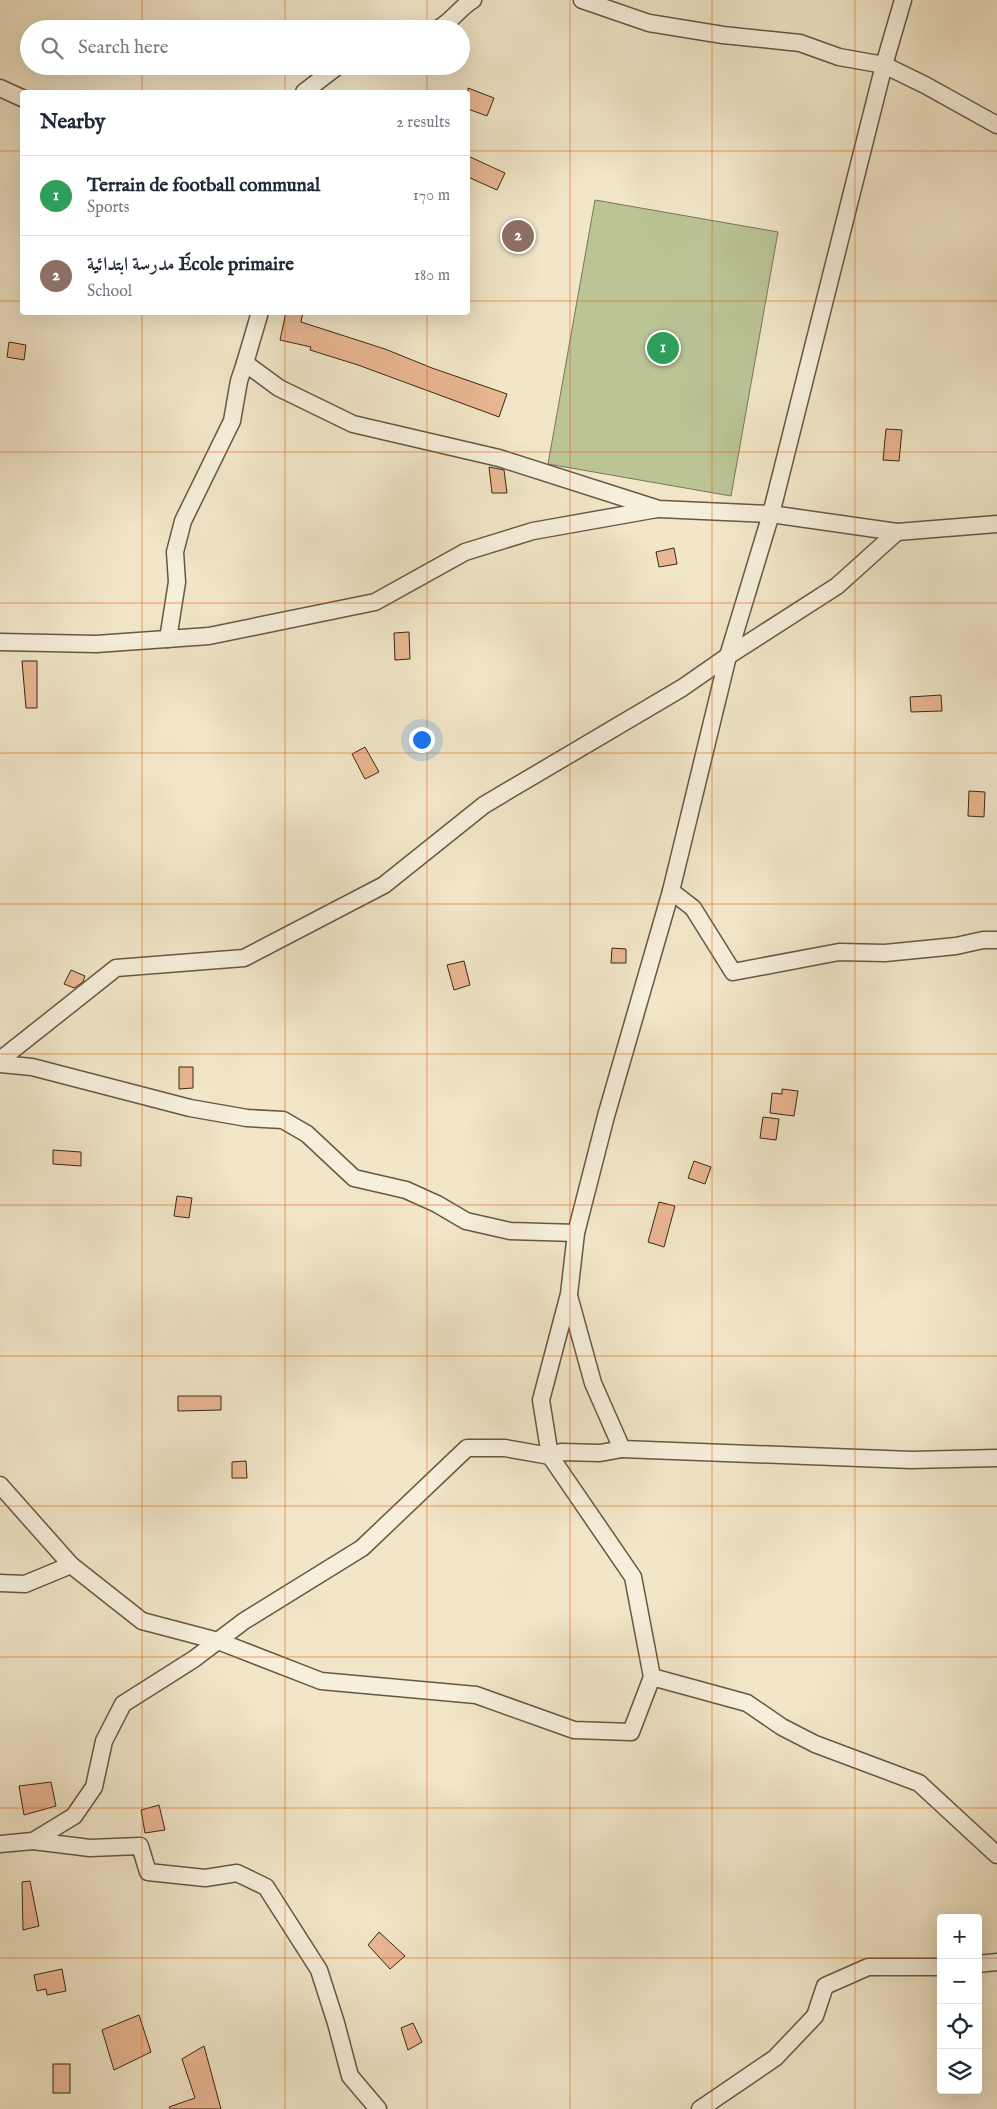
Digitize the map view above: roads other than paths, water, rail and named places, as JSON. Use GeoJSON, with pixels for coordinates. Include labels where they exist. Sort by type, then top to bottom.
{"type":"FeatureCollection","features":[{"type":"Feature","properties":{"kind":"street"},"geometry":{"type":"LineString","coordinates":[[449,20],[464,5],[474,0]]}},
{"type":"Feature","properties":{"kind":"street"},"geometry":{"type":"LineString","coordinates":[[582,0],[649,23],[724,35],[800,43],[839,57],[884,65],[925,85],[997,125]]}},
{"type":"Feature","properties":{"kind":"street"},"geometry":{"type":"LineString","coordinates":[[0,1485],[71,1565],[142,1621],[218,1641],[321,1681],[476,1694],[574,1730],[631,1732],[652,1677],[633,1577],[550,1456],[541,1400],[569,1294],[576,1233],[606,1116],[671,891],[728,656],[771,514],[898,3]]}},
{"type":"Feature","properties":{"kind":"street"},"geometry":{"type":"LineString","coordinates":[[307,90],[326,75]]}},
{"type":"Feature","properties":{"kind":"street"},"geometry":{"type":"LineString","coordinates":[[0,88],[20,97]]}},
{"type":"Feature","properties":{"kind":"street"},"geometry":{"type":"LineString","coordinates":[[168,639],[177,582],[175,552],[183,521],[232,421],[239,381],[259,315]]}},
{"type":"Feature","properties":{"kind":"street"},"geometry":{"type":"LineString","coordinates":[[245,363],[279,388],[353,424],[499,458],[659,509]]}},
{"type":"Feature","properties":{"kind":"street"},"geometry":{"type":"LineString","coordinates":[[0,642],[96,644],[209,636],[375,602],[465,552],[533,531],[659,509],[771,514],[897,532],[997,524]]}},
{"type":"Feature","properties":{"kind":"street"},"geometry":{"type":"LineString","coordinates":[[0,1060],[116,968],[244,958],[384,885],[484,805],[682,688],[837,586],[897,532]]}},
{"type":"Feature","properties":{"kind":"street"},"geometry":{"type":"LineString","coordinates":[[671,891],[693,908],[733,972],[839,952],[885,953],[956,946],[983,940],[997,940]]}},
{"type":"Feature","properties":{"kind":"street"},"geometry":{"type":"LineString","coordinates":[[0,1064],[32,1067],[190,1108],[247,1118],[283,1120],[307,1134],[354,1178],[406,1190],[437,1204],[466,1221],[510,1231],[576,1233]]}},
{"type":"Feature","properties":{"kind":"street"},"geometry":{"type":"LineString","coordinates":[[569,1294],[593,1384],[622,1449]]}},
{"type":"Feature","properties":{"kind":"street"},"geometry":{"type":"LineString","coordinates":[[33,1841],[74,1816],[94,1787],[104,1741],[122,1704],[186,1664],[244,1621],[362,1548],[467,1448],[505,1448],[550,1456],[561,1452],[600,1453],[622,1449],[911,1460],[997,1458]]}},
{"type":"Feature","properties":{"kind":"street"},"geometry":{"type":"LineString","coordinates":[[0,1583],[25,1584],[71,1565]]}},
{"type":"Feature","properties":{"kind":"street"},"geometry":{"type":"LineString","coordinates":[[652,1677],[747,1703],[782,1727],[816,1744],[919,1783],[997,1856]]}},
{"type":"Feature","properties":{"kind":"street"},"geometry":{"type":"LineString","coordinates":[[0,1844],[33,1841],[90,1848],[140,1846],[148,1872],[205,1878],[237,1873],[266,1887],[319,1970],[350,2076],[378,2109]]}},
{"type":"Feature","properties":{"kind":"street"},"geometry":{"type":"LineString","coordinates":[[982,1964],[997,1962]]}},
{"type":"Feature","properties":{"kind":"street"},"geometry":{"type":"LineString","coordinates":[[700,2109],[775,2058],[816,2016],[825,1986],[868,1967],[937,1967]]}},
{"type":"Feature","properties":{"kind":"place","name":"مدرسة ابتدائية École primaire"},"geometry":{"type":"Point","coordinates":[518,236]}},
{"type":"Feature","properties":{"kind":"place","name":"Terrain de football communal"},"geometry":{"type":"Point","coordinates":[663,348]}}]}
